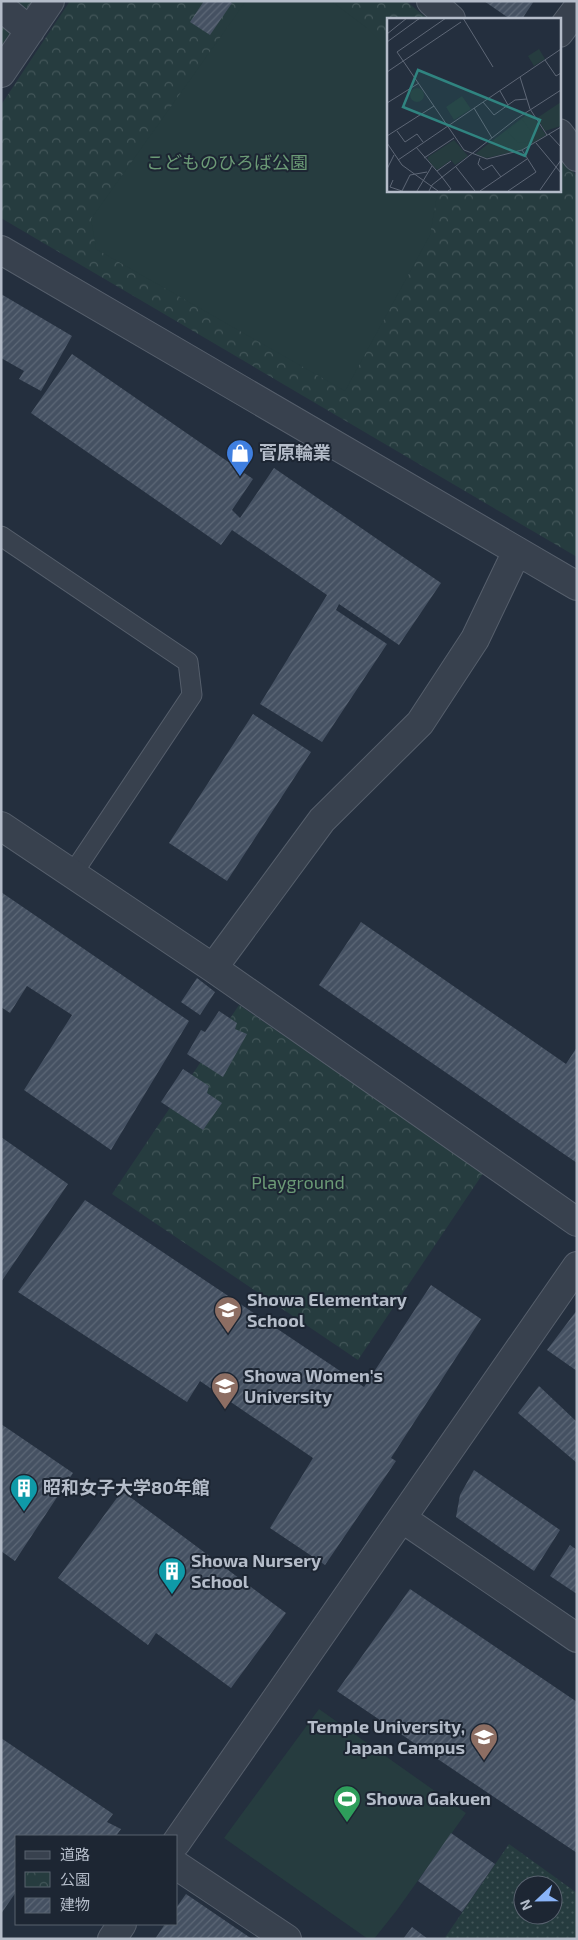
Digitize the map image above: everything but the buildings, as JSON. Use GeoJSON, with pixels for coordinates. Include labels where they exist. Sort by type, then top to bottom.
{"type":"FeatureCollection","features":[{"type":"Feature","properties":{"kind":"street"},"geometry":{"type":"LineString","coordinates":[[1,73],[50,1]]}},
{"type":"Feature","properties":{"kind":"street"},"geometry":{"type":"LineString","coordinates":[[431,1],[450,18]]}},
{"type":"Feature","properties":{"kind":"street"},"geometry":{"type":"LineString","coordinates":[[1,7],[30,31]]}},
{"type":"Feature","properties":{"kind":"street"},"geometry":{"type":"LineString","coordinates":[[560,32],[577,9]]}},
{"type":"Feature","properties":{"kind":"street"},"geometry":{"type":"LineString","coordinates":[[560,134],[577,157]]}},
{"type":"Feature","properties":{"kind":"street"},"geometry":{"type":"LineString","coordinates":[[1,250],[577,586]]}},
{"type":"Feature","properties":{"kind":"street"},"geometry":{"type":"LineString","coordinates":[[212,968],[322,820],[420,723],[476,639],[517,551]]}},
{"type":"Feature","properties":{"kind":"street"},"geometry":{"type":"LineString","coordinates":[[1,826],[74,873],[577,1222]]}},
{"type":"Feature","properties":{"kind":"street"},"geometry":{"type":"LineString","coordinates":[[178,1840],[577,1266]]}},
{"type":"Feature","properties":{"kind":"street"},"geometry":{"type":"LineString","coordinates":[[403,1519],[577,1638]]}},
{"type":"Feature","properties":{"kind":"street"},"geometry":{"type":"LineString","coordinates":[[178,1866],[287,1939]]}},
{"type":"Feature","properties":{"kind":"street"},"geometry":{"type":"LineString","coordinates":[[112,1939],[121,1925]]}},
{"type":"Feature","properties":{"kind":"lane"},"geometry":{"type":"LineString","coordinates":[[1,536],[188,662],[192,695],[74,873]]}},
{"type":"Feature","properties":{"kind":"green space"},"geometry":{"type":"Polygon","coordinates":[[[1,1],[33,1],[1,46],[1,1]]]}},
{"type":"Feature","properties":{"kind":"green space","name":"こどものひろば公園"},"geometry":{"type":"Polygon","coordinates":[[[70,1],[406,1],[427,18],[387,18],[387,191],[560,191],[560,153],[577,177],[577,557],[1,218],[1,105],[70,1]]]}},
{"type":"Feature","properties":{"kind":"green space"},"geometry":{"type":"Polygon","coordinates":[[[246,1],[331,1],[367,28],[387,48],[387,191],[438,191],[430,235],[345,391],[96,249],[91,219],[246,1]]]}},
{"type":"Feature","properties":{"kind":"green space","name":"Playground"},"geometry":{"type":"Polygon","coordinates":[[[239,1005],[484,1172],[358,1360],[112,1194],[239,1005]]]}},
{"type":"Feature","properties":{"kind":"green space","name":"Showa Gakuen"},"geometry":{"type":"Polygon","coordinates":[[[319,1709],[466,1813],[374,1939],[368,1939],[224,1838],[319,1709]]]}},
{"type":"Feature","properties":{"kind":"green space"},"geometry":{"type":"Polygon","coordinates":[[[509,1844],[552,1875],[513,1875],[513,1925],[563,1925],[563,1883],[577,1893],[577,1939],[444,1939],[509,1844]]]}},
{"type":"Feature","properties":{"kind":"place","name":"菅原輪業"},"geometry":{"type":"Point","coordinates":[240,477]}},
{"type":"Feature","properties":{"kind":"place","name":"Showa Elementary School"},"geometry":{"type":"Point","coordinates":[228,1334]}},
{"type":"Feature","properties":{"kind":"place","name":"Showa Women's University"},"geometry":{"type":"Point","coordinates":[225,1410]}},
{"type":"Feature","properties":{"kind":"place","name":"昭和女子大学80年館"},"geometry":{"type":"Point","coordinates":[24,1512]}},
{"type":"Feature","properties":{"kind":"place","name":"Showa Nursery School"},"geometry":{"type":"Point","coordinates":[172,1595]}},
{"type":"Feature","properties":{"kind":"place","name":"Temple University, Japan Campus"},"geometry":{"type":"Point","coordinates":[484,1761]}},
{"type":"Feature","properties":{"kind":"place","name":"Showa Gakuen"},"geometry":{"type":"Point","coordinates":[347,1823]}}]}
